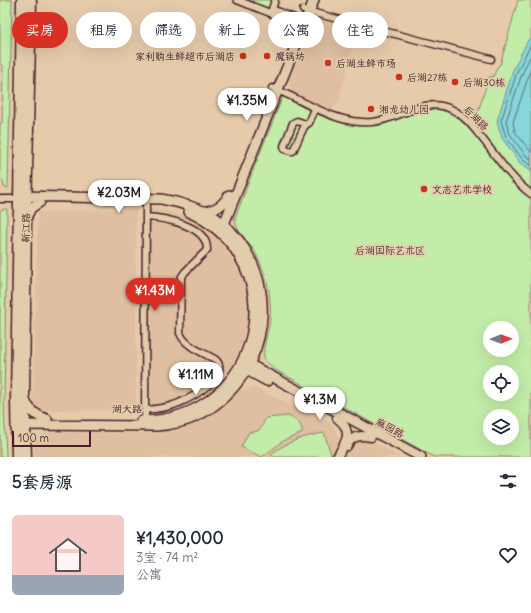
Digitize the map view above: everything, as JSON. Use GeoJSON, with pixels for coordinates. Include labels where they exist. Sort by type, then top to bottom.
{"type":"FeatureCollection","features":[{"type":"Feature","properties":{"kind":"main road"},"geometry":{"type":"LineString","coordinates":[[17,457],[20,422],[22,0]]}},
{"type":"Feature","properties":{"kind":"main road","name":"靳江路"},"geometry":{"type":"LineString","coordinates":[[26,457],[25,444],[20,422],[24,398],[26,218],[22,199],[27,178],[31,0]]}},
{"type":"Feature","properties":{"kind":"main road"},"geometry":{"type":"LineString","coordinates":[[222,227],[226,222],[228,213],[275,89],[306,11],[308,0]]}},
{"type":"Feature","properties":{"kind":"main road"},"geometry":{"type":"LineString","coordinates":[[306,11],[314,0]]}},
{"type":"Feature","properties":{"kind":"main road"},"geometry":{"type":"LineString","coordinates":[[201,211],[215,209],[223,204],[229,195],[275,89],[290,48]]}},
{"type":"Feature","properties":{"kind":"main road"},"geometry":{"type":"LineString","coordinates":[[27,178],[34,191],[44,199]]}},
{"type":"Feature","properties":{"kind":"main road"},"geometry":{"type":"LineString","coordinates":[[222,227],[229,195]]}},
{"type":"Feature","properties":{"kind":"main road"},"geometry":{"type":"LineString","coordinates":[[20,422],[156,426],[173,424],[197,416],[220,400],[233,388],[248,379],[268,379],[257,359],[262,302],[257,277],[249,256],[242,246],[222,227],[201,211],[177,202],[161,199],[22,199]]}},
{"type":"Feature","properties":{"kind":"main road"},"geometry":{"type":"LineString","coordinates":[[26,218],[31,208],[44,199],[146,203],[162,204],[186,211],[222,227]]}},
{"type":"Feature","properties":{"kind":"main road","name":"湖大路"},"geometry":{"type":"LineString","coordinates":[[47,422],[145,420],[173,417],[199,406],[222,390],[244,366],[253,330],[255,313],[253,293],[248,274],[240,257],[227,239],[222,227]]}},
{"type":"Feature","properties":{"kind":"main road"},"geometry":{"type":"LineString","coordinates":[[233,388],[259,339]]}},
{"type":"Feature","properties":{"kind":"main road","name":"麻园路"},"geometry":{"type":"LineString","coordinates":[[244,366],[409,457]]}},
{"type":"Feature","properties":{"kind":"main road","name":"麻园路"},"geometry":{"type":"LineString","coordinates":[[268,379],[421,457]]}},
{"type":"Feature","properties":{"kind":"main road"},"geometry":{"type":"LineString","coordinates":[[24,398],[27,406],[33,413],[47,422]]}},
{"type":"Feature","properties":{"kind":"main road"},"geometry":{"type":"LineString","coordinates":[[25,444],[27,436],[31,432],[47,422]]}},
{"type":"Feature","properties":{"kind":"street"},"geometry":{"type":"LineString","coordinates":[[237,0],[271,12]]}},
{"type":"Feature","properties":{"kind":"street"},"geometry":{"type":"LineString","coordinates":[[275,0],[272,9],[278,12]]}},
{"type":"Feature","properties":{"kind":"street"},"geometry":{"type":"LineString","coordinates":[[306,11],[491,59]]}},
{"type":"Feature","properties":{"kind":"street","name":"后湖路"},"geometry":{"type":"LineString","coordinates":[[275,89],[291,95],[315,109],[349,120],[372,122],[387,119],[424,105],[439,105],[448,107],[460,114],[472,126],[510,173],[524,189],[531,194]]}},
{"type":"Feature","properties":{"kind":"street"},"geometry":{"type":"LineString","coordinates":[[307,124],[297,121],[294,122],[284,146],[285,149],[293,151],[304,127],[310,122],[315,109]]}},
{"type":"Feature","properties":{"kind":"street"},"geometry":{"type":"LineString","coordinates":[[0,199],[22,199]]}},
{"type":"Feature","properties":{"kind":"street"},"geometry":{"type":"LineString","coordinates":[[145,420],[146,203]]}},
{"type":"Feature","properties":{"kind":"street"},"geometry":{"type":"LineString","coordinates":[[145,410],[166,408],[194,396],[206,388],[218,375],[220,369],[219,362],[188,344],[180,333],[181,278],[207,250],[208,244],[205,238],[195,230],[179,222],[166,218],[146,216]]}},
{"type":"Feature","properties":{"kind":"street"},"geometry":{"type":"LineString","coordinates":[[337,418],[343,424],[347,434],[347,440],[338,457]]}},
{"type":"Feature","properties":{"kind":"street"},"geometry":{"type":"LineString","coordinates":[[341,457],[348,442],[353,438],[362,436],[371,437]]}},
{"type":"Feature","properties":{"kind":"shaded area","name":"后湖生鲜市场"},"geometry":{"type":"Polygon","coordinates":[[[324,20],[332,22],[332,48],[353,48],[339,100],[336,105],[332,109],[326,109],[304,99],[291,90],[290,80],[303,48],[324,48],[324,20]]]}},
{"type":"Feature","properties":{"kind":"shaded area"},"geometry":{"type":"Polygon","coordinates":[[[143,208],[171,212],[189,218],[201,225],[218,239],[239,267],[245,283],[248,298],[248,313],[246,330],[240,349],[232,366],[210,391],[183,407],[169,412],[142,416],[143,208]]]}},
{"type":"Feature","properties":{"kind":"shaded area"},"geometry":{"type":"Polygon","coordinates":[[[136,209],[136,411],[43,410],[33,403],[38,212],[136,209]]]}},
{"type":"Feature","properties":{"kind":"shaded area"},"geometry":{"type":"Polygon","coordinates":[[[253,388],[328,422],[334,427],[339,443],[331,457],[34,457],[34,443],[38,437],[44,433],[155,433],[179,430],[207,418],[241,390],[253,388]]]}},
{"type":"Feature","properties":{"kind":"shaded area"},"geometry":{"type":"Polygon","coordinates":[[[365,440],[374,443],[400,457],[342,457],[347,448],[355,441],[365,440]]]}},
{"type":"Feature","properties":{"kind":"green space"},"geometry":{"type":"Polygon","coordinates":[[[0,0],[12,0],[8,188],[4,187],[3,181],[0,179],[0,124],[2,123],[3,65],[0,64],[0,0]]]}},
{"type":"Feature","properties":{"kind":"green space"},"geometry":{"type":"Polygon","coordinates":[[[247,0],[272,0],[269,8],[247,0]]]}},
{"type":"Feature","properties":{"kind":"green space","name":"后湖国际艺术区"},"geometry":{"type":"Polygon","coordinates":[[[518,0],[531,0],[531,457],[434,457],[276,370],[266,361],[264,353],[270,320],[269,290],[257,256],[239,231],[235,218],[283,96],[305,109],[343,123],[369,126],[382,124],[414,112],[428,108],[435,108],[455,115],[469,127],[472,127],[489,77],[493,77],[498,66],[500,65],[518,0]]]}},
{"type":"Feature","properties":{"kind":"green space"},"geometry":{"type":"Polygon","coordinates":[[[7,209],[4,404],[6,457],[0,457],[0,211],[7,209]]]}},
{"type":"Feature","properties":{"kind":"green space"},"geometry":{"type":"Polygon","coordinates":[[[288,416],[300,424],[302,433],[283,441],[262,457],[241,447],[249,432],[259,430],[266,418],[288,416]]]}},
{"type":"Feature","properties":{"kind":"green space"},"geometry":{"type":"Polygon","coordinates":[[[324,433],[332,457],[274,457],[271,454],[296,440],[324,433]]]}},
{"type":"Feature","properties":{"kind":"water"},"geometry":{"type":"Polygon","coordinates":[[[531,38],[531,170],[520,163],[502,138],[497,121],[513,70],[528,40],[531,38]]]}},
{"type":"Feature","properties":{"kind":"place","name":"家利购生鲜超市后湖店"},"geometry":{"type":"Point","coordinates":[243,56]}},
{"type":"Feature","properties":{"kind":"place","name":"魔锅坊"},"geometry":{"type":"Point","coordinates":[267,56]}},
{"type":"Feature","properties":{"kind":"place","name":"后湖生鲜市场"},"geometry":{"type":"Point","coordinates":[328,63]}},
{"type":"Feature","properties":{"kind":"place","name":"后湖27栋"},"geometry":{"type":"Point","coordinates":[399,77]}},
{"type":"Feature","properties":{"kind":"place","name":"后湖30栋"},"geometry":{"type":"Point","coordinates":[455,82]}},
{"type":"Feature","properties":{"kind":"place","name":"湘龙幼儿园"},"geometry":{"type":"Point","coordinates":[371,109]}},
{"type":"Feature","properties":{"kind":"place","name":"文志艺术学校"},"geometry":{"type":"Point","coordinates":[424,189]}}]}
